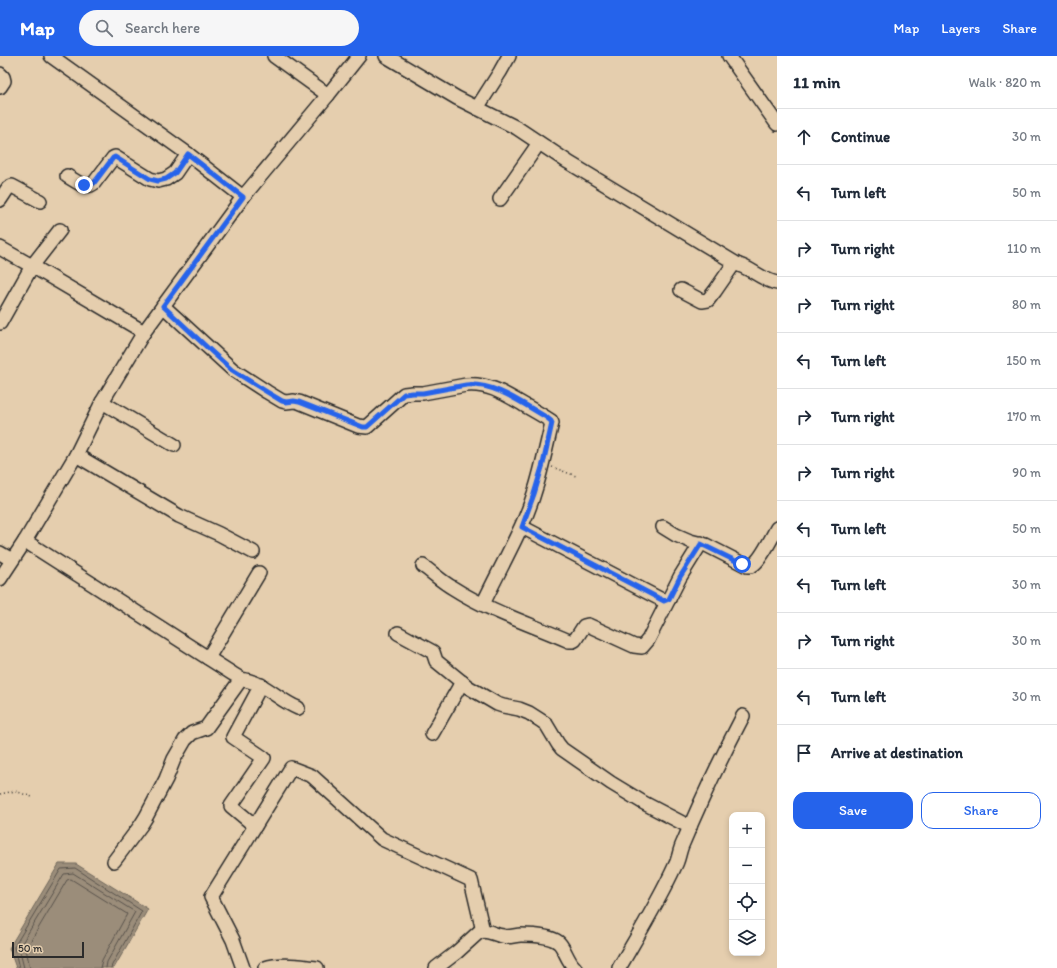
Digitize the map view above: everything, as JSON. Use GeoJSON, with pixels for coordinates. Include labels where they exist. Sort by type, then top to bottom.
{"type":"FeatureCollection","features":[{"type":"Feature","properties":{"kind":"street"},"geometry":{"type":"LineString","coordinates":[[51,56],[188,154],[243,197]]}},
{"type":"Feature","properties":{"kind":"street"},"geometry":{"type":"LineString","coordinates":[[274,56],[328,95]]}},
{"type":"Feature","properties":{"kind":"street"},"geometry":{"type":"LineString","coordinates":[[0,579],[25,541],[76,454],[102,402],[144,332],[243,197],[359,56]]}},
{"type":"Feature","properties":{"kind":"street"},"geometry":{"type":"LineString","coordinates":[[386,56],[458,98],[517,128],[574,166],[737,264],[765,279],[777,283]]}},
{"type":"Feature","properties":{"kind":"street"},"geometry":{"type":"LineString","coordinates":[[477,108],[509,56]]}},
{"type":"Feature","properties":{"kind":"street"},"geometry":{"type":"LineString","coordinates":[[731,57],[777,124]]}},
{"type":"Feature","properties":{"kind":"street"},"geometry":{"type":"LineString","coordinates":[[0,74],[4,81],[0,87]]}},
{"type":"Feature","properties":{"kind":"street"},"geometry":{"type":"LineString","coordinates":[[500,200],[539,143]]}},
{"type":"Feature","properties":{"kind":"street"},"geometry":{"type":"LineString","coordinates":[[67,176],[84,185],[90,186],[115,157],[150,179],[158,181],[166,179],[175,173],[188,154]]}},
{"type":"Feature","properties":{"kind":"street"},"geometry":{"type":"LineString","coordinates":[[0,200],[8,188],[12,186],[40,201]]}},
{"type":"Feature","properties":{"kind":"street"},"geometry":{"type":"LineString","coordinates":[[0,323],[32,266],[60,230]]}},
{"type":"Feature","properties":{"kind":"street"},"geometry":{"type":"LineString","coordinates":[[0,248],[144,332]]}},
{"type":"Feature","properties":{"kind":"street"},"geometry":{"type":"LineString","coordinates":[[681,290],[702,301],[708,300],[733,265],[737,264]]}},
{"type":"Feature","properties":{"kind":"street"},"geometry":{"type":"LineString","coordinates":[[163,306],[232,370],[267,392],[282,401],[299,402],[363,427],[367,427],[404,394],[423,393],[474,384],[497,389],[551,421],[552,423],[543,464],[522,527],[483,604]]}},
{"type":"Feature","properties":{"kind":"street"},"geometry":{"type":"LineString","coordinates":[[102,402],[174,445]]}},
{"type":"Feature","properties":{"kind":"street"},"geometry":{"type":"LineString","coordinates":[[76,454],[179,516],[219,534],[253,552]]}},
{"type":"Feature","properties":{"kind":"street"},"geometry":{"type":"LineString","coordinates":[[522,527],[667,601]]}},
{"type":"Feature","properties":{"kind":"street"},"geometry":{"type":"LineString","coordinates":[[664,528],[676,535],[701,544],[742,564],[750,566],[755,564],[777,528]]}},
{"type":"Feature","properties":{"kind":"street"},"geometry":{"type":"LineString","coordinates":[[25,541],[239,679],[248,680],[261,685],[292,706],[298,708]]}},
{"type":"Feature","properties":{"kind":"street"},"geometry":{"type":"LineString","coordinates":[[423,566],[452,588],[504,615],[569,641],[574,640],[584,626],[588,625],[640,648],[648,640],[680,577],[701,544]]}},
{"type":"Feature","properties":{"kind":"street"},"geometry":{"type":"LineString","coordinates":[[0,553],[12,560]]}},
{"type":"Feature","properties":{"kind":"street"},"geometry":{"type":"LineString","coordinates":[[208,658],[259,573]]}},
{"type":"Feature","properties":{"kind":"street"},"geometry":{"type":"LineString","coordinates":[[398,633],[433,652],[436,661],[468,687],[497,704],[529,713],[546,724],[562,749],[611,783],[644,803],[690,827]]}},
{"type":"Feature","properties":{"kind":"street"},"geometry":{"type":"LineString","coordinates":[[114,861],[146,817],[182,745],[192,733],[206,728],[239,682],[239,679]]}},
{"type":"Feature","properties":{"kind":"street"},"geometry":{"type":"LineString","coordinates":[[432,734],[462,682]]}},
{"type":"Feature","properties":{"kind":"street"},"geometry":{"type":"LineString","coordinates":[[255,826],[231,806],[264,758],[233,737],[261,685]]}},
{"type":"Feature","properties":{"kind":"street"},"geometry":{"type":"LineString","coordinates":[[619,968],[651,914],[675,867],[680,850],[690,827],[721,759],[743,716]]}},
{"type":"Feature","properties":{"kind":"street"},"geometry":{"type":"LineString","coordinates":[[244,968],[233,940],[211,897],[292,768],[312,776],[382,839],[471,880],[483,930]]}},
{"type":"Feature","properties":{"kind":"street"},"geometry":{"type":"LineString","coordinates":[[436,968],[483,930],[502,936],[510,937],[527,935],[553,939],[560,944],[575,968]]}},
{"type":"Feature","properties":{"kind":"street"},"geometry":{"type":"LineString","coordinates":[[265,968],[280,965],[317,968]]}},
{"type":"Feature","properties":{"kind":"path"},"geometry":{"type":"LineString","coordinates":[[543,464],[576,476]]}},
{"type":"Feature","properties":{"kind":"path"},"geometry":{"type":"LineString","coordinates":[[0,794],[15,791],[32,797]]}},
{"type":"Feature","properties":{"kind":"water"},"geometry":{"type":"Polygon","coordinates":[[[59,864],[76,864],[148,909],[114,968],[16,968],[9,948],[59,864]]]}},
{"type":"Feature","properties":{"kind":"route"},"geometry":{"type":"LineString","coordinates":[[84,185],[90,186],[94,183],[115,157],[150,179],[158,181],[172,176],[188,154],[243,197],[163,306],[232,370],[282,401],[299,402],[358,426],[367,427],[404,394],[423,393],[474,384],[497,389],[546,417],[552,423],[543,464],[522,527],[664,601],[669,599],[680,577],[701,544],[742,564]]}}]}
